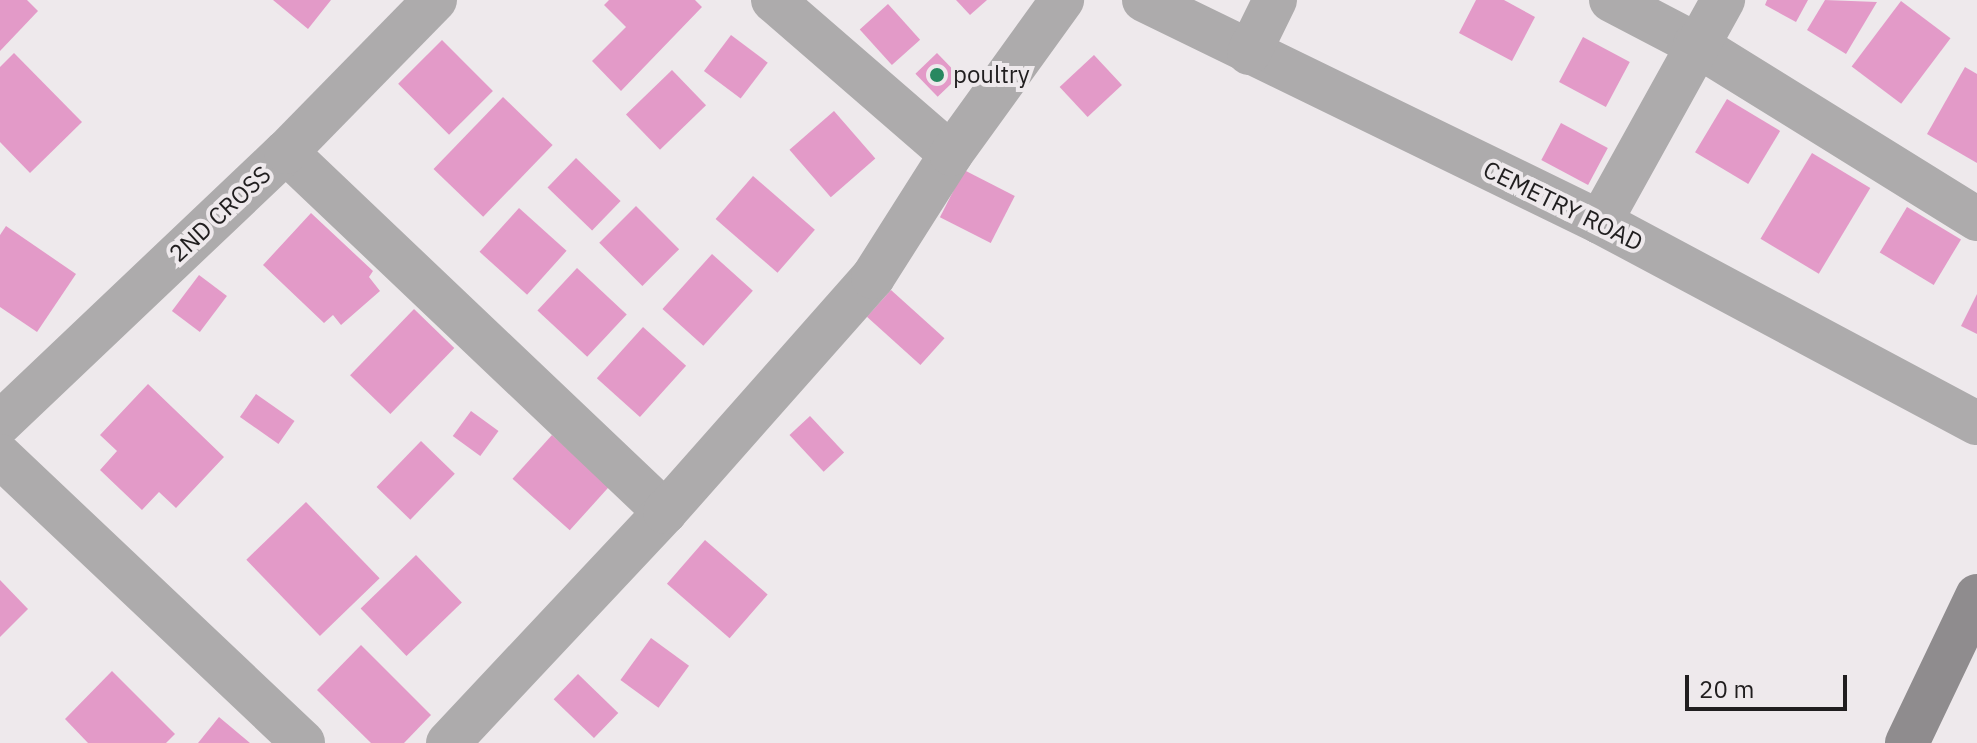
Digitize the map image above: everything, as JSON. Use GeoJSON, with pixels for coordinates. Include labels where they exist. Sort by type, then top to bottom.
{"type":"FeatureCollection","features":[{"type":"Feature","properties":{"kind":"main road"},"geometry":{"type":"LineString","coordinates":[[1907,743],[1977,596]]}},
{"type":"Feature","properties":{"kind":"street","name":"2ND CROSS"},"geometry":{"type":"LineString","coordinates":[[0,423],[286,152],[435,0]]}},
{"type":"Feature","properties":{"kind":"street"},"geometry":{"type":"LineString","coordinates":[[773,0],[951,154]]}},
{"type":"Feature","properties":{"kind":"street"},"geometry":{"type":"LineString","coordinates":[[448,743],[665,512],[873,277],[951,154],[1062,0]]}},
{"type":"Feature","properties":{"kind":"street","name":"CEMETRY ROAD"},"geometry":{"type":"LineString","coordinates":[[1144,0],[1600,222],[1977,423]]}},
{"type":"Feature","properties":{"kind":"street"},"geometry":{"type":"LineString","coordinates":[[1249,53],[1275,0]]}},
{"type":"Feature","properties":{"kind":"street"},"geometry":{"type":"LineString","coordinates":[[1611,0],[1695,44],[1977,219]]}},
{"type":"Feature","properties":{"kind":"street"},"geometry":{"type":"LineString","coordinates":[[1600,222],[1695,44],[1723,0]]}},
{"type":"Feature","properties":{"kind":"street"},"geometry":{"type":"LineString","coordinates":[[286,152],[665,512]]}},
{"type":"Feature","properties":{"kind":"street"},"geometry":{"type":"LineString","coordinates":[[0,456],[303,743]]}},
{"type":"Feature","properties":{"kind":"building"},"geometry":{"type":"Polygon","coordinates":[[[0,0],[27,0],[38,11],[0,51],[0,0]]]}},
{"type":"Feature","properties":{"kind":"building"},"geometry":{"type":"Polygon","coordinates":[[[273,0],[331,0],[308,29],[273,0]]]}},
{"type":"Feature","properties":{"kind":"building"},"geometry":{"type":"Polygon","coordinates":[[[609,0],[695,0],[702,7],[621,91],[592,61],[626,27],[604,5],[609,0]]]}},
{"type":"Feature","properties":{"kind":"building"},"geometry":{"type":"Polygon","coordinates":[[[956,0],[987,0],[970,15],[956,0]]]}},
{"type":"Feature","properties":{"kind":"building"},"geometry":{"type":"Polygon","coordinates":[[[1476,0],[1504,0],[1535,17],[1512,61],[1459,33],[1476,0]]]}},
{"type":"Feature","properties":{"kind":"building"},"geometry":{"type":"Polygon","coordinates":[[[1767,0],[1808,0],[1796,22],[1765,5],[1767,0]]]}},
{"type":"Feature","properties":{"kind":"building"},"geometry":{"type":"Polygon","coordinates":[[[1825,0],[1877,2],[1846,54],[1807,30],[1825,0]]]}},
{"type":"Feature","properties":{"kind":"building"},"geometry":{"type":"Polygon","coordinates":[[[1901,1],[1951,38],[1901,104],[1852,66],[1901,1]]]}},
{"type":"Feature","properties":{"kind":"building"},"geometry":{"type":"Polygon","coordinates":[[[888,4],[920,40],[892,65],[860,29],[888,4]]]}},
{"type":"Feature","properties":{"kind":"building"},"geometry":{"type":"Polygon","coordinates":[[[731,35],[768,63],[741,99],[704,71],[731,35]]]}},
{"type":"Feature","properties":{"kind":"building"},"geometry":{"type":"Polygon","coordinates":[[[1583,37],[1630,62],[1606,107],[1559,82],[1583,37]]]}},
{"type":"Feature","properties":{"kind":"building"},"geometry":{"type":"Polygon","coordinates":[[[442,40],[493,91],[449,135],[398,84],[442,40]]]}},
{"type":"Feature","properties":{"kind":"building"},"geometry":{"type":"Polygon","coordinates":[[[14,53],[82,122],[30,173],[0,142],[0,67],[14,53]]]}},
{"type":"Feature","properties":{"kind":"building","name":"poultry"},"geometry":{"type":"Polygon","coordinates":[[[937,53],[959,76],[938,97],[915,74],[937,53]]]}},
{"type":"Feature","properties":{"kind":"building"},"geometry":{"type":"Polygon","coordinates":[[[1094,55],[1122,85],[1088,117],[1060,87],[1094,55]]]}},
{"type":"Feature","properties":{"kind":"building"},"geometry":{"type":"Polygon","coordinates":[[[1965,67],[1977,74],[1977,163],[1927,134],[1965,67]]]}},
{"type":"Feature","properties":{"kind":"building"},"geometry":{"type":"Polygon","coordinates":[[[672,70],[706,105],[660,150],[626,114],[672,70]]]}},
{"type":"Feature","properties":{"kind":"building"},"geometry":{"type":"Polygon","coordinates":[[[503,97],[553,145],[483,217],[434,169],[503,97]]]}},
{"type":"Feature","properties":{"kind":"building"},"geometry":{"type":"Polygon","coordinates":[[[1727,99],[1780,131],[1748,184],[1695,152],[1727,99]]]}},
{"type":"Feature","properties":{"kind":"building"},"geometry":{"type":"Polygon","coordinates":[[[834,111],[875,159],[831,197],[789,150],[834,111]]]}},
{"type":"Feature","properties":{"kind":"building"},"geometry":{"type":"Polygon","coordinates":[[[1561,123],[1608,148],[1588,185],[1541,160],[1561,123]]]}},
{"type":"Feature","properties":{"kind":"building"},"geometry":{"type":"Polygon","coordinates":[[[1812,153],[1870,188],[1819,274],[1760,239],[1812,153]]]}},
{"type":"Feature","properties":{"kind":"building"},"geometry":{"type":"Polygon","coordinates":[[[576,158],[621,201],[592,231],[548,187],[576,158]]]}},
{"type":"Feature","properties":{"kind":"building"},"geometry":{"type":"Polygon","coordinates":[[[964,170],[1015,196],[991,243],[940,217],[964,170]]]}},
{"type":"Feature","properties":{"kind":"building"},"geometry":{"type":"Polygon","coordinates":[[[753,176],[815,230],[777,273],[716,219],[753,176]]]}},
{"type":"Feature","properties":{"kind":"building"},"geometry":{"type":"Polygon","coordinates":[[[636,206],[679,249],[642,286],[599,243],[636,206]]]}},
{"type":"Feature","properties":{"kind":"building"},"geometry":{"type":"Polygon","coordinates":[[[1907,207],[1961,239],[1934,285],[1880,252],[1907,207]]]}},
{"type":"Feature","properties":{"kind":"building"},"geometry":{"type":"Polygon","coordinates":[[[519,208],[567,251],[527,295],[480,252],[519,208]]]}},
{"type":"Feature","properties":{"kind":"building"},"geometry":{"type":"Polygon","coordinates":[[[311,213],[373,271],[369,277],[380,291],[341,325],[333,315],[324,323],[263,265],[311,213]]]}},
{"type":"Feature","properties":{"kind":"building"},"geometry":{"type":"Polygon","coordinates":[[[6,226],[76,274],[37,332],[0,307],[0,235],[6,226]]]}},
{"type":"Feature","properties":{"kind":"building"},"geometry":{"type":"Polygon","coordinates":[[[712,254],[753,291],[703,346],[662,309],[712,254]]]}},
{"type":"Feature","properties":{"kind":"building"},"geometry":{"type":"Polygon","coordinates":[[[577,268],[627,314],[587,357],[537,310],[577,268]]]}},
{"type":"Feature","properties":{"kind":"building"},"geometry":{"type":"Polygon","coordinates":[[[199,275],[227,296],[200,332],[172,311],[199,275]]]}},
{"type":"Feature","properties":{"kind":"building"},"geometry":{"type":"Polygon","coordinates":[[[891,290],[945,338],[920,365],[867,317],[891,290]]]}},
{"type":"Feature","properties":{"kind":"building"},"geometry":{"type":"Polygon","coordinates":[[[1977,294],[1977,334],[1961,326],[1977,294]]]}},
{"type":"Feature","properties":{"kind":"building"},"geometry":{"type":"Polygon","coordinates":[[[414,309],[454,348],[390,414],[350,375],[414,309]]]}},
{"type":"Feature","properties":{"kind":"building"},"geometry":{"type":"Polygon","coordinates":[[[643,327],[686,366],[640,417],[597,378],[643,327]]]}},
{"type":"Feature","properties":{"kind":"building"},"geometry":{"type":"Polygon","coordinates":[[[148,384],[224,457],[176,508],[159,492],[142,510],[100,470],[117,451],[100,435],[148,384]]]}},
{"type":"Feature","properties":{"kind":"building"},"geometry":{"type":"Polygon","coordinates":[[[256,394],[295,421],[278,444],[240,417],[256,394]]]}},
{"type":"Feature","properties":{"kind":"building"},"geometry":{"type":"Polygon","coordinates":[[[471,411],[499,431],[480,456],[453,436],[471,411]]]}},
{"type":"Feature","properties":{"kind":"building"},"geometry":{"type":"Polygon","coordinates":[[[810,416],[844,453],[824,472],[790,435],[810,416]]]}},
{"type":"Feature","properties":{"kind":"building"},"geometry":{"type":"Polygon","coordinates":[[[552,435],[609,487],[570,530],[513,479],[552,435]]]}},
{"type":"Feature","properties":{"kind":"building"},"geometry":{"type":"Polygon","coordinates":[[[421,441],[455,474],[410,520],[377,487],[421,441]]]}},
{"type":"Feature","properties":{"kind":"building"},"geometry":{"type":"Polygon","coordinates":[[[306,502],[380,578],[320,636],[246,560],[306,502]]]}},
{"type":"Feature","properties":{"kind":"building"},"geometry":{"type":"Polygon","coordinates":[[[705,540],[768,594],[730,638],[667,584],[705,540]]]}},
{"type":"Feature","properties":{"kind":"building"},"geometry":{"type":"Polygon","coordinates":[[[416,555],[462,602],[406,656],[361,608],[416,555]]]}},
{"type":"Feature","properties":{"kind":"building"},"geometry":{"type":"Polygon","coordinates":[[[0,580],[28,609],[0,637],[0,580]]]}},
{"type":"Feature","properties":{"kind":"building"},"geometry":{"type":"Polygon","coordinates":[[[651,638],[689,666],[658,708],[620,680],[651,638]]]}},
{"type":"Feature","properties":{"kind":"building"},"geometry":{"type":"Polygon","coordinates":[[[361,645],[431,715],[404,743],[371,743],[317,690],[361,645]]]}},
{"type":"Feature","properties":{"kind":"building"},"geometry":{"type":"Polygon","coordinates":[[[112,671],[175,734],[166,743],[88,743],[65,719],[112,671]]]}},
{"type":"Feature","properties":{"kind":"building"},"geometry":{"type":"Polygon","coordinates":[[[578,674],[618,713],[594,738],[554,699],[578,674]]]}},
{"type":"Feature","properties":{"kind":"building"},"geometry":{"type":"Polygon","coordinates":[[[219,717],[250,743],[198,743],[219,717]]]}},
{"type":"Feature","properties":{"kind":"place","name":"poultry"},"geometry":{"type":"Point","coordinates":[937,75]}}]}
